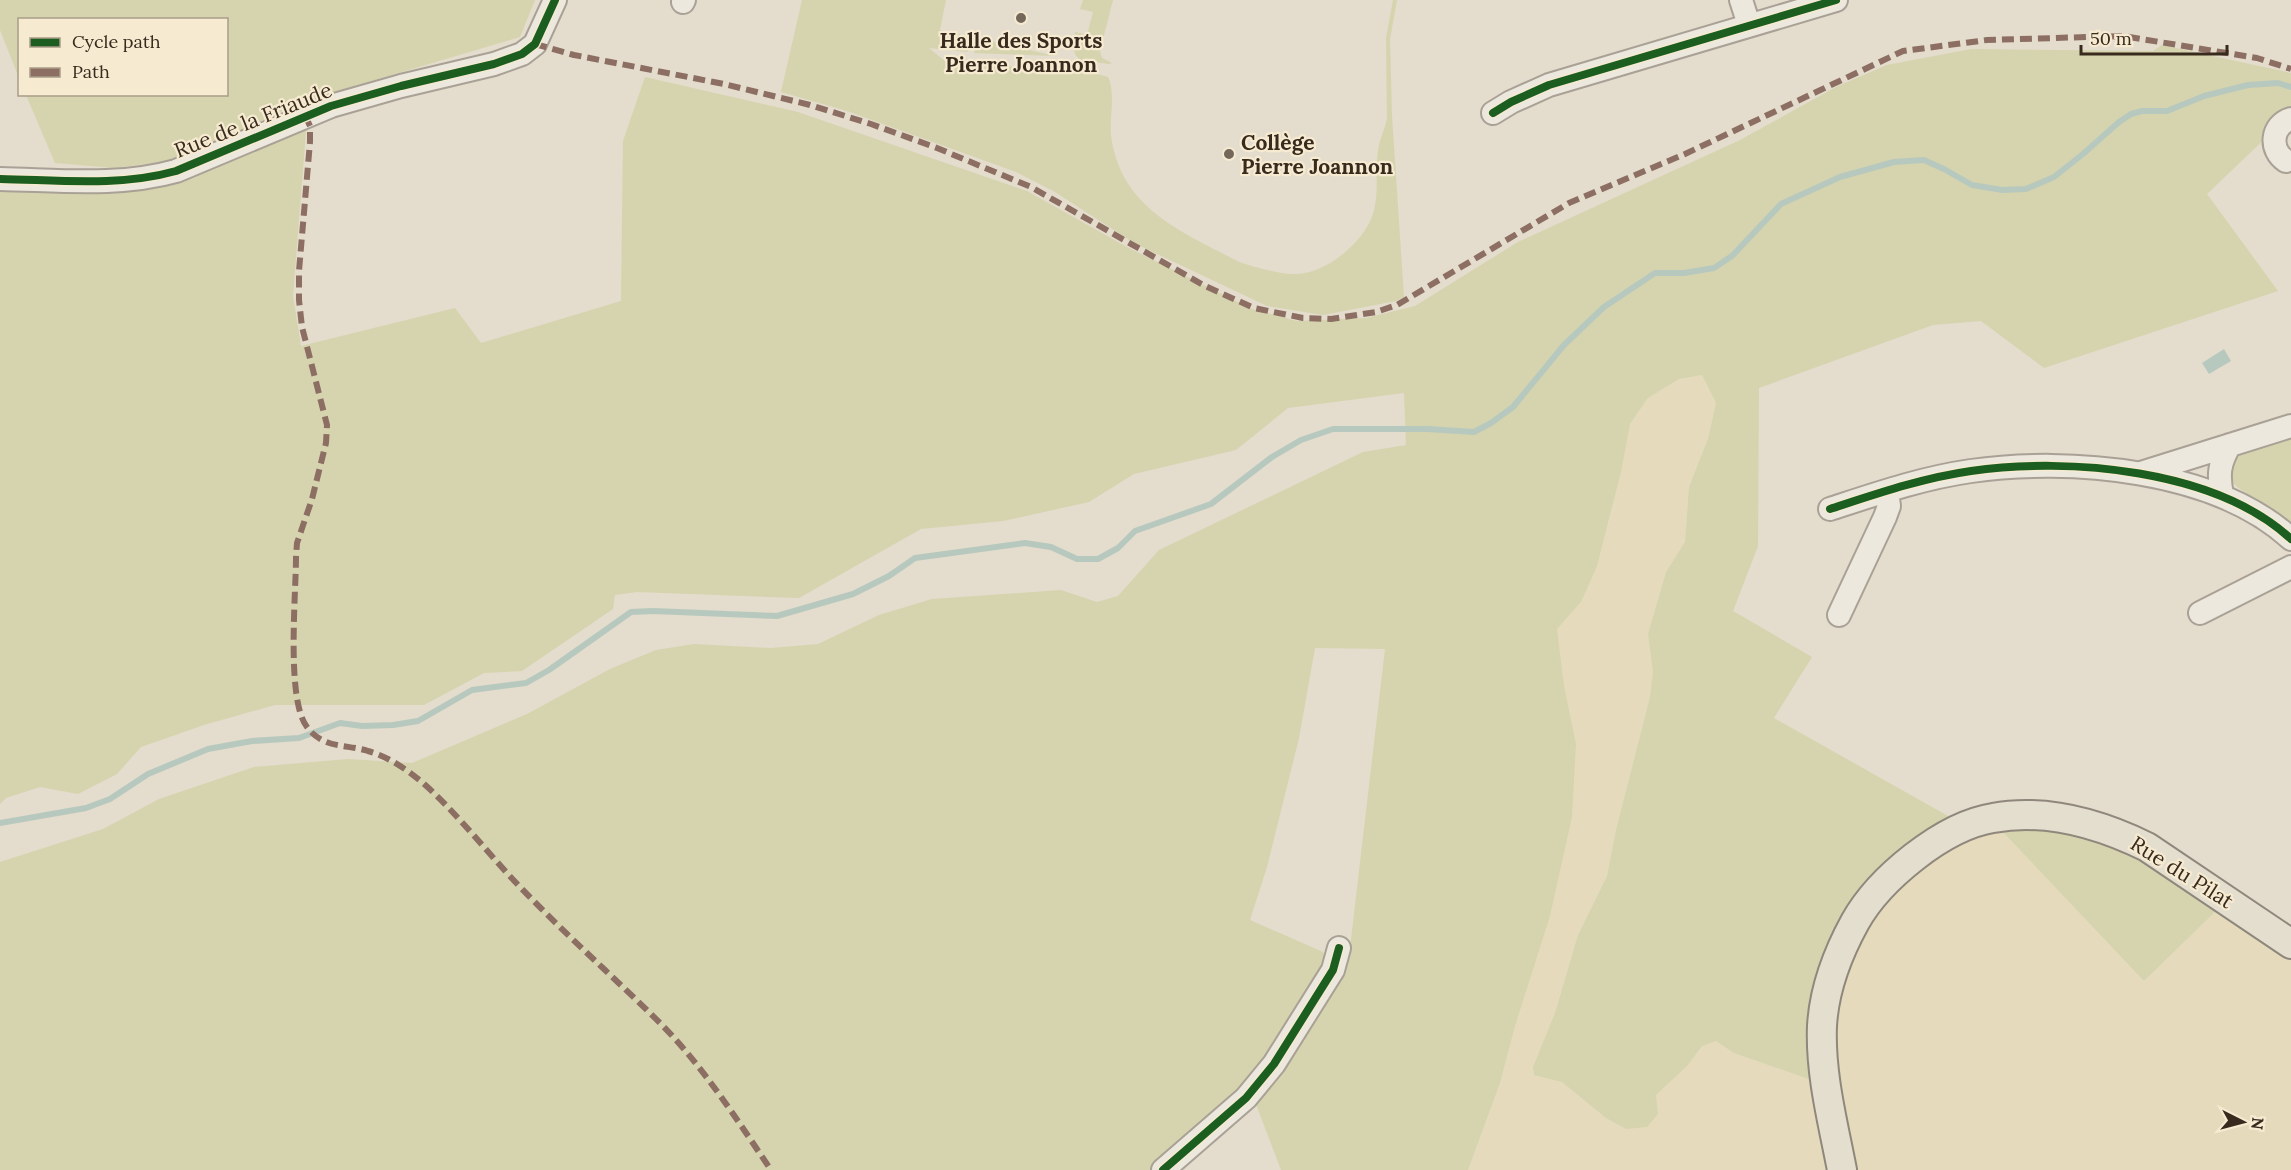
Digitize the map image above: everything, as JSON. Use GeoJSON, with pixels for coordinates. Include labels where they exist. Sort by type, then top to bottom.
{"type":"FeatureCollection","features":[{"type":"Feature","properties":{"kind":"main road","name":"Rue du Pilat"},"geometry":{"type":"LineString","coordinates":[[1842,1170],[1824,1068],[1822,1026],[1828,991],[1840,953],[1856,920],[1875,896],[1902,868],[1950,832],[1992,818],[2010,816],[2054,817],[2089,823],[2123,835],[2147,847],[2291,944]]}},
{"type":"Feature","properties":{"kind":"street","name":"Rue de la Friaude"},"geometry":{"type":"LineString","coordinates":[[0,179],[128,181],[176,171],[331,106],[401,86],[494,64],[522,54],[535,44],[549,18],[555,0]]}},
{"type":"Feature","properties":{"kind":"street"},"geometry":{"type":"LineString","coordinates":[[1741,0],[1749,25]]}},
{"type":"Feature","properties":{"kind":"street"},"geometry":{"type":"LineString","coordinates":[[1493,113],[1549,85],[1836,0]]}},
{"type":"Feature","properties":{"kind":"street"},"geometry":{"type":"LineString","coordinates":[[2282,164],[2274,141],[2276,131],[2281,123],[2291,119]]}},
{"type":"Feature","properties":{"kind":"street"},"geometry":{"type":"LineString","coordinates":[[2141,474],[2291,426]]}},
{"type":"Feature","properties":{"kind":"street"},"geometry":{"type":"LineString","coordinates":[[2222,495],[2218,470],[2230,446]]}},
{"type":"Feature","properties":{"kind":"street"},"geometry":{"type":"LineString","coordinates":[[1830,509],[1922,480],[1971,471],[2019,467],[2061,467],[2141,474],[2183,483],[2222,495],[2266,518],[2291,538]]}},
{"type":"Feature","properties":{"kind":"street"},"geometry":{"type":"LineString","coordinates":[[1839,615],[1886,517],[1889,506],[1887,491]]}},
{"type":"Feature","properties":{"kind":"street"},"geometry":{"type":"LineString","coordinates":[[2200,613],[2291,567]]}},
{"type":"Feature","properties":{"kind":"street"},"geometry":{"type":"LineString","coordinates":[[1163,1170],[1246,1098],[1275,1064],[1333,970],[1339,948]]}},
{"type":"Feature","properties":{"kind":"shaded area"},"geometry":{"type":"Polygon","coordinates":[[[2224,349],[2231,361],[2209,374],[2202,363],[2224,349]]]}},
{"type":"Feature","properties":{"kind":"shaded area"},"geometry":{"type":"Polygon","coordinates":[[[1702,375],[1716,403],[1708,439],[1689,487],[1685,542],[1666,572],[1648,634],[1653,672],[1650,697],[1616,830],[1607,876],[1578,935],[1555,1013],[1533,1067],[1534,1074],[1562,1082],[1606,1118],[1626,1129],[1657,1114],[1656,1095],[1688,1065],[1702,1046],[1716,1041],[1734,1053],[1817,1082],[1833,1170],[1468,1170],[1500,1083],[1515,1026],[1564,686],[1557,629],[1581,602],[1609,522],[1630,424],[1648,398],[1679,379],[1702,375]]]}},
{"type":"Feature","properties":{"kind":"shaded area"},"geometry":{"type":"Polygon","coordinates":[[[2001,830],[2144,981],[2220,907],[2291,956],[2291,1170],[1856,1170],[1836,1059],[1833,1019],[1850,957],[1879,907],[1917,869],[1962,840],[2001,830]]]}},
{"type":"Feature","properties":{"kind":"green space"},"geometry":{"type":"Polygon","coordinates":[[[0,0],[535,0],[520,37],[304,101],[177,160],[115,168],[55,163],[26,96],[228,96],[228,18],[18,18],[18,75],[0,30],[0,0]]]}},
{"type":"Feature","properties":{"kind":"green space"},"geometry":{"type":"Polygon","coordinates":[[[802,0],[946,0],[940,30],[971,37],[968,52],[929,48],[951,66],[952,63],[1083,70],[1108,77],[1112,91],[1111,136],[1117,161],[1127,182],[1141,200],[1176,228],[1239,262],[1276,272],[1297,274],[1320,268],[1343,254],[1362,235],[1373,214],[1378,153],[1387,119],[1386,38],[1393,0],[1397,0],[1390,39],[1392,116],[1404,297],[1396,301],[1323,315],[1267,306],[1134,243],[1055,192],[1016,172],[847,111],[781,92],[802,0]]]}},
{"type":"Feature","properties":{"kind":"green space"},"geometry":{"type":"Polygon","coordinates":[[[1083,0],[1113,0],[1100,51],[1102,58],[1112,63],[1080,60],[1075,54],[1073,44],[1075,32],[1087,35],[1093,12],[1080,9],[1083,0]]]}},
{"type":"Feature","properties":{"kind":"green space"},"geometry":{"type":"Polygon","coordinates":[[[978,38],[1055,56],[974,53],[978,38]]]}},
{"type":"Feature","properties":{"kind":"green space"},"geometry":{"type":"Polygon","coordinates":[[[2162,45],[2291,73],[2291,114],[2207,194],[2278,291],[2044,368],[1981,321],[1933,325],[1759,388],[1758,546],[1733,611],[1812,657],[1774,718],[1948,816],[1950,822],[1857,903],[1817,1082],[1734,1053],[1716,1041],[1702,1046],[1688,1065],[1656,1095],[1658,1114],[1647,1127],[1626,1129],[1606,1118],[1562,1082],[1534,1075],[1533,1067],[1555,1013],[1578,935],[1607,876],[1616,830],[1650,697],[1653,672],[1648,634],[1666,572],[1685,542],[1689,487],[1708,439],[1716,403],[1702,375],[1679,379],[1648,398],[1630,424],[1621,472],[1597,566],[1581,602],[1557,629],[1564,686],[1576,744],[1572,817],[1550,916],[1515,1026],[1500,1083],[1468,1170],[1281,1170],[1254,1099],[1350,948],[1385,649],[1315,648],[1299,738],[1267,867],[1250,920],[1323,952],[1328,966],[1243,1095],[1154,1170],[0,1170],[0,862],[103,829],[159,799],[254,767],[348,759],[412,763],[527,714],[610,669],[656,650],[694,644],[771,648],[818,644],[879,615],[932,599],[1061,590],[1097,602],[1118,596],[1159,550],[1363,452],[1406,445],[1404,393],[1288,408],[1236,450],[1134,474],[1089,502],[1003,521],[921,529],[799,598],[637,592],[615,595],[613,609],[522,671],[484,673],[424,705],[275,705],[204,725],[141,747],[117,774],[78,794],[40,787],[6,798],[0,804],[0,189],[144,190],[297,127],[306,131],[293,296],[301,346],[455,308],[481,343],[621,301],[623,141],[645,77],[798,112],[1027,191],[1127,247],[1252,309],[1297,321],[1366,318],[1415,306],[1518,242],[1740,140],[1836,87],[1887,65],[1971,49],[2153,51],[2162,45]]]}},
{"type":"Feature","properties":{"kind":"green space"},"geometry":{"type":"Polygon","coordinates":[[[2291,436],[2291,522],[2242,490],[2230,479],[2231,462],[2240,453],[2291,436]]]}},
{"type":"Feature","properties":{"kind":"green space"},"geometry":{"type":"Polygon","coordinates":[[[2031,827],[2119,844],[2220,907],[2144,981],[2001,830],[2031,827]]]}},
{"type":"Feature","properties":{"kind":"waterway"},"geometry":{"type":"LineString","coordinates":[[0,823],[86,808],[110,799],[148,774],[208,749],[252,741],[299,738],[340,723],[362,726],[418,721],[472,690],[526,683],[549,670],[631,612],[777,616],[853,594],[889,576],[915,558],[1025,543],[1051,547],[1077,559],[1098,559],[1118,548],[1135,531],[1211,504],[1272,457],[1301,440],[1333,429],[1427,429],[1474,432],[1513,407],[1564,345],[1604,307],[1655,273],[1684,273],[1714,268],[1732,256],[1781,204],[1840,177],[1894,162],[1924,160],[1972,185],[2002,190],[2026,189],[2054,177],[2131,114],[2142,111],[2167,111],[2204,96],[2248,85],[2278,83],[2291,87]]}},
{"type":"Feature","properties":{"kind":"marked path"},"geometry":{"type":"LineString","coordinates":[[535,44],[574,55],[724,84],[810,105],[871,124],[937,148],[1031,187],[1205,286],[1254,308],[1303,318],[1331,319],[1376,312],[1397,305],[1569,203],[1685,154],[1903,51],[1987,40],[2123,36],[2257,58],[2291,69]]}},
{"type":"Feature","properties":{"kind":"marked path"},"geometry":{"type":"LineString","coordinates":[[305,115],[310,126],[310,142],[299,271],[299,300],[302,327],[327,425],[326,443],[312,499],[297,543],[294,671],[300,714],[307,727],[320,739],[383,757],[410,773],[436,795],[509,876],[662,1025],[720,1095],[771,1170]]}},
{"type":"Feature","properties":{"kind":"cycle path"},"geometry":{"type":"LineString","coordinates":[[0,179],[111,181],[176,171],[331,106],[401,86],[494,64],[522,54],[535,44],[555,0]]}},
{"type":"Feature","properties":{"kind":"cycle path"},"geometry":{"type":"LineString","coordinates":[[1493,113],[1549,85],[1836,0]]}},
{"type":"Feature","properties":{"kind":"cycle path"},"geometry":{"type":"LineString","coordinates":[[1830,509],[1917,482],[1971,471],[2010,467],[2095,468],[2182,483],[2223,497],[2259,515],[2291,539]]}},
{"type":"Feature","properties":{"kind":"cycle path"},"geometry":{"type":"LineString","coordinates":[[1163,1170],[1246,1098],[1274,1064],[1333,970],[1339,948]]}},
{"type":"Feature","properties":{"kind":"place","name":"Halle des Sports Pierre Joannon"},"geometry":{"type":"Point","coordinates":[1021,18]}},
{"type":"Feature","properties":{"kind":"place","name":"Collège Pierre Joannon"},"geometry":{"type":"Point","coordinates":[1229,154]}}]}
